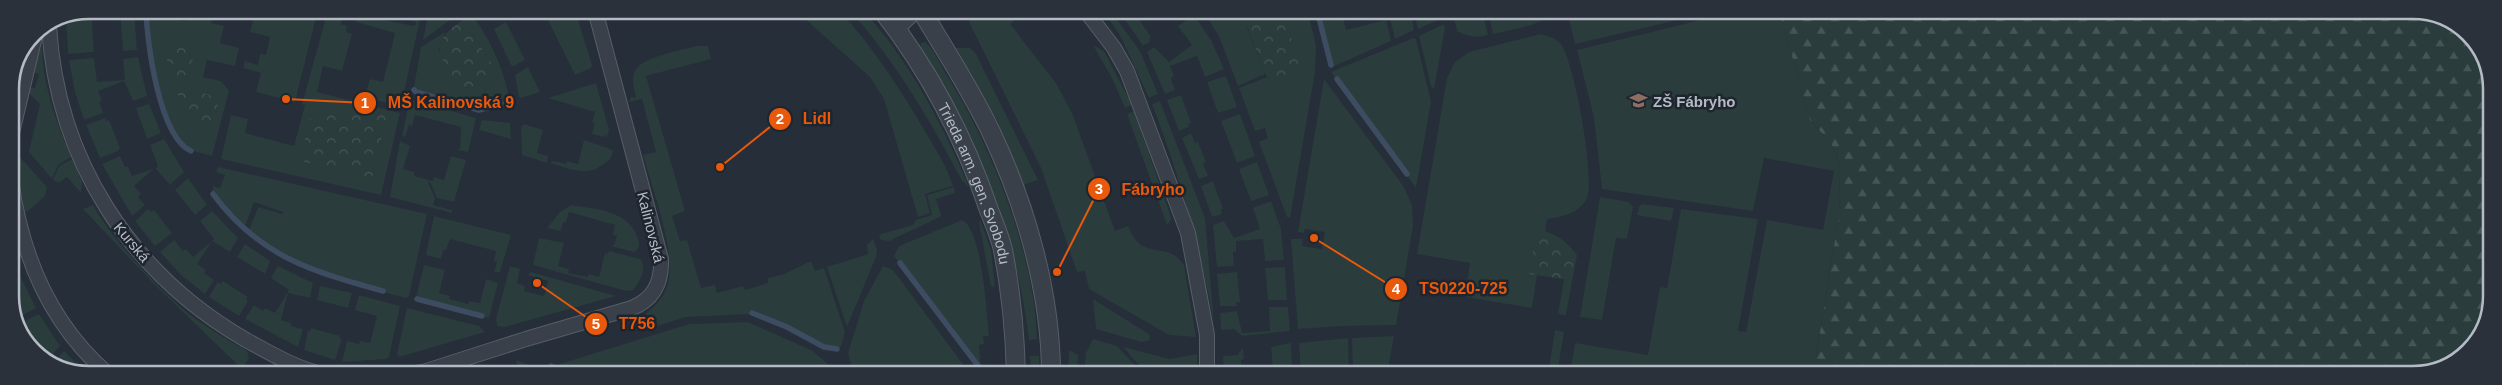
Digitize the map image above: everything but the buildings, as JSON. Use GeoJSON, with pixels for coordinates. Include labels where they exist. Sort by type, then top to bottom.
{"type":"FeatureCollection","features":[{"type":"Feature","properties":{"kind":"street","name":"Kalinovská"},"geometry":{"type":"LineString","coordinates":[[443,366],[526,339],[632,308],[648,300],[659,284],[662,272],[661,259],[597,19]]}},
{"type":"Feature","properties":{"kind":"street","name":"Trieda arm. gen. Svobodu"},"geometry":{"type":"LineString","coordinates":[[889,19],[942,104],[966,150],[985,198],[1004,256],[1011,298],[1015,366]]}},
{"type":"Feature","properties":{"kind":"street"},"geometry":{"type":"LineString","coordinates":[[897,30],[909,19]]}},
{"type":"Feature","properties":{"kind":"street","name":"Trieda arm. gen. Svobodu"},"geometry":{"type":"LineString","coordinates":[[924,19],[980,110],[1014,189],[1029,235],[1043,291],[1051,366]]}},
{"type":"Feature","properties":{"kind":"street"},"geometry":{"type":"LineString","coordinates":[[1093,19],[1114,48],[1127,71],[1188,233],[1207,335],[1207,366]]}},
{"type":"Feature","properties":{"kind":"street","name":"Kurská"},"geometry":{"type":"LineString","coordinates":[[51,30],[60,91],[83,163],[96,193],[127,238],[177,291],[225,328],[271,354],[302,366]]}},
{"type":"Feature","properties":{"kind":"street"},"geometry":{"type":"LineString","coordinates":[[19,101],[32,47]]}},
{"type":"Feature","properties":{"kind":"street"},"geometry":{"type":"LineString","coordinates":[[19,218],[32,267],[49,302],[71,336],[100,366]]}},
{"type":"Feature","properties":{"kind":"green space"},"geometry":{"type":"Polygon","coordinates":[[[92,19],[94,52],[68,54],[66,23],[92,19]]]}},
{"type":"Feature","properties":{"kind":"green space"},"geometry":{"type":"Polygon","coordinates":[[[121,19],[135,19],[137,50],[123,51],[121,19]]]}},
{"type":"Feature","properties":{"kind":"green space"},"geometry":{"type":"Polygon","coordinates":[[[146,19],[179,19],[181,21],[212,19],[211,23],[224,26],[220,43],[239,48],[235,66],[207,60],[203,77],[221,81],[229,91],[212,156],[182,148],[173,132],[155,81],[146,19]]]}},
{"type":"Feature","properties":{"kind":"green space"},"geometry":{"type":"Polygon","coordinates":[[[254,19],[316,19],[295,102],[256,92],[261,73],[243,68],[245,61],[258,65],[260,54],[266,55],[270,37],[250,32],[254,19]]]}},
{"type":"Feature","properties":{"kind":"green space"},"geometry":{"type":"Polygon","coordinates":[[[326,19],[342,19],[341,24],[347,26],[346,32],[352,34],[342,71],[323,66],[317,92],[400,113],[381,195],[221,159],[231,115],[248,119],[245,133],[294,146],[305,105],[302,104],[326,19]]]}},
{"type":"Feature","properties":{"kind":"green space"},"geometry":{"type":"Polygon","coordinates":[[[356,19],[378,19],[415,26],[416,22],[404,19],[420,19],[401,106],[366,98],[370,79],[383,82],[395,33],[356,22],[356,19]]]}},
{"type":"Feature","properties":{"kind":"green space"},"geometry":{"type":"Polygon","coordinates":[[[427,19],[452,19],[423,40],[427,19]]]}},
{"type":"Feature","properties":{"kind":"green space"},"geometry":{"type":"Polygon","coordinates":[[[475,19],[486,35],[504,78],[510,103],[479,110],[413,92],[421,47],[445,32],[439,50],[466,88],[478,85],[493,65],[463,20],[475,19]]]}},
{"type":"Feature","properties":{"kind":"green space"},"geometry":{"type":"Polygon","coordinates":[[[547,19],[578,19],[592,65],[591,68],[575,75],[547,19]]]}},
{"type":"Feature","properties":{"kind":"green space"},"geometry":{"type":"Polygon","coordinates":[[[805,19],[847,19],[876,55],[898,88],[939,155],[953,186],[925,194],[930,213],[918,217],[884,99],[870,77],[805,19]]]}},
{"type":"Feature","properties":{"kind":"green space"},"geometry":{"type":"Polygon","coordinates":[[[857,19],[871,19],[910,72],[948,140],[969,187],[962,181],[938,136],[911,92],[857,19]]]}},
{"type":"Feature","properties":{"kind":"green space"},"geometry":{"type":"Polygon","coordinates":[[[971,19],[1016,19],[1010,24],[1056,83],[1072,113],[1115,231],[1128,226],[1134,237],[1141,244],[1148,248],[1170,253],[1177,257],[1184,265],[1196,337],[1169,335],[1089,289],[1085,271],[1077,272],[1041,168],[969,22],[971,19]]]}},
{"type":"Feature","properties":{"kind":"green space"},"geometry":{"type":"Polygon","coordinates":[[[1108,19],[1117,19],[1140,51],[1158,94],[1149,98],[1120,35],[1108,19]]]}},
{"type":"Feature","properties":{"kind":"green space"},"geometry":{"type":"Polygon","coordinates":[[[1125,19],[1139,19],[1151,37],[1149,39],[1150,42],[1143,46],[1125,19]]]}},
{"type":"Feature","properties":{"kind":"green space"},"geometry":{"type":"Polygon","coordinates":[[[1188,19],[1197,19],[1211,40],[1224,69],[1205,77],[1197,56],[1170,66],[1174,76],[1171,78],[1175,90],[1165,94],[1147,52],[1154,47],[1169,62],[1192,45],[1178,26],[1188,19]]]}},
{"type":"Feature","properties":{"kind":"green space"},"geometry":{"type":"Polygon","coordinates":[[[1208,19],[1261,19],[1246,25],[1265,74],[1238,86],[1219,36],[1208,19]]]}},
{"type":"Feature","properties":{"kind":"green space"},"geometry":{"type":"Polygon","coordinates":[[[1260,19],[1285,19],[1300,63],[1298,70],[1270,80],[1265,74],[1246,24],[1260,19]]]}},
{"type":"Feature","properties":{"kind":"green space"},"geometry":{"type":"Polygon","coordinates":[[[1281,19],[1309,19],[1316,45],[1315,72],[1290,218],[1287,217],[1259,142],[1268,138],[1265,128],[1255,131],[1239,88],[1267,77],[1270,80],[1281,19]]]}},
{"type":"Feature","properties":{"kind":"green space"},"geometry":{"type":"Polygon","coordinates":[[[1317,19],[1343,19],[1346,30],[1386,20],[1391,41],[1330,68],[1317,19]]]}},
{"type":"Feature","properties":{"kind":"green space"},"geometry":{"type":"Polygon","coordinates":[[[1390,19],[1412,19],[1414,30],[1395,39],[1390,19]]]}},
{"type":"Feature","properties":{"kind":"green space"},"geometry":{"type":"Polygon","coordinates":[[[1415,19],[1441,19],[1418,29],[1415,19]]]}},
{"type":"Feature","properties":{"kind":"green space"},"geometry":{"type":"Polygon","coordinates":[[[1454,19],[1484,19],[1488,35],[1472,36],[1457,31],[1454,19]]]}},
{"type":"Feature","properties":{"kind":"green space"},"geometry":{"type":"Polygon","coordinates":[[[1489,19],[1543,19],[1535,24],[1493,34],[1489,19]]]}},
{"type":"Feature","properties":{"kind":"green space"},"geometry":{"type":"Polygon","coordinates":[[[1569,19],[1682,19],[1575,44],[1569,19]]]}},
{"type":"Feature","properties":{"kind":"green space"},"geometry":{"type":"Polygon","coordinates":[[[1705,19],[1782,19],[1810,120],[1830,142],[1836,152],[1840,169],[1839,216],[1814,366],[1571,366],[1575,343],[1648,355],[1660,287],[1667,288],[1681,209],[1758,219],[1738,331],[1746,332],[1767,220],[1823,230],[1834,171],[1764,158],[1753,211],[1602,189],[1594,118],[1577,50],[1705,19]]]}},
{"type":"Feature","properties":{"kind":"green space"},"geometry":{"type":"Polygon","coordinates":[[[1782,19],[2423,19],[2432,21],[2460,36],[2474,54],[2482,75],[2483,306],[2480,319],[2469,339],[2460,349],[2440,361],[2414,366],[1814,366],[1839,216],[1840,169],[1836,152],[1830,142],[1810,120],[1782,19]]]}},
{"type":"Feature","properties":{"kind":"green space"},"geometry":{"type":"Polygon","coordinates":[[[463,20],[493,65],[485,80],[477,86],[466,88],[460,87],[440,56],[443,39],[449,31],[463,20]]]}},
{"type":"Feature","properties":{"kind":"green space"},"geometry":{"type":"Polygon","coordinates":[[[506,22],[525,60],[514,66],[511,65],[494,29],[506,22]]]}},
{"type":"Feature","properties":{"kind":"green space"},"geometry":{"type":"Polygon","coordinates":[[[1444,24],[1445,28],[1434,89],[1431,86],[1419,36],[1444,24]]]}},
{"type":"Feature","properties":{"kind":"green space"},"geometry":{"type":"Polygon","coordinates":[[[1541,34],[1559,42],[1566,55],[1578,96],[1589,170],[1589,189],[1583,205],[1569,214],[1547,219],[1545,231],[1563,240],[1577,255],[1566,315],[1558,314],[1564,279],[1537,275],[1532,308],[1465,297],[1470,263],[1417,254],[1447,78],[1455,62],[1469,52],[1541,34]]]}},
{"type":"Feature","properties":{"kind":"green space"},"geometry":{"type":"Polygon","coordinates":[[[1413,38],[1416,39],[1431,102],[1416,188],[1331,72],[1413,38]]]}},
{"type":"Feature","properties":{"kind":"green space"},"geometry":{"type":"Polygon","coordinates":[[[925,42],[937,57],[963,103],[979,134],[1008,201],[1028,271],[1037,339],[1029,340],[1015,262],[991,189],[960,119],[920,50],[921,43],[925,42]]]}},
{"type":"Feature","properties":{"kind":"green space"},"geometry":{"type":"Polygon","coordinates":[[[42,43],[47,87],[55,116],[71,157],[58,165],[52,179],[29,152],[40,104],[28,92],[29,87],[35,88],[39,74],[33,72],[42,43]]]}},
{"type":"Feature","properties":{"kind":"green space"},"geometry":{"type":"Polygon","coordinates":[[[167,45],[193,47],[192,73],[183,82],[186,90],[219,97],[214,124],[187,118],[167,65],[167,45]]]}},
{"type":"Feature","properties":{"kind":"green space"},"geometry":{"type":"Polygon","coordinates":[[[1093,45],[1104,51],[1132,105],[1125,108],[1112,78],[1093,45]]]}},
{"type":"Feature","properties":{"kind":"green space"},"geometry":{"type":"Polygon","coordinates":[[[697,46],[708,46],[711,59],[646,76],[685,211],[672,216],[680,241],[687,240],[701,288],[715,285],[717,293],[743,286],[745,290],[768,283],[768,278],[784,274],[811,261],[815,271],[824,268],[845,332],[841,346],[837,349],[824,348],[752,314],[686,317],[654,327],[646,323],[643,316],[660,299],[667,287],[669,258],[667,240],[643,155],[656,152],[642,99],[629,102],[631,97],[636,98],[633,77],[639,66],[653,58],[697,46]]]}},
{"type":"Feature","properties":{"kind":"green space"},"geometry":{"type":"Polygon","coordinates":[[[956,48],[970,48],[976,54],[1038,180],[1024,185],[997,120],[956,48]]]}},
{"type":"Feature","properties":{"kind":"green space"},"geometry":{"type":"Polygon","coordinates":[[[138,57],[147,96],[133,101],[124,81],[98,91],[102,101],[99,102],[103,113],[84,120],[75,92],[69,60],[94,58],[97,82],[125,80],[123,59],[138,57]]]}},
{"type":"Feature","properties":{"kind":"green space"},"geometry":{"type":"Polygon","coordinates":[[[528,67],[540,92],[521,98],[519,97],[515,75],[528,67]]]}},
{"type":"Feature","properties":{"kind":"green space"},"geometry":{"type":"Polygon","coordinates":[[[1226,76],[1237,107],[1218,113],[1207,82],[1226,76]]]}},
{"type":"Feature","properties":{"kind":"green space"},"geometry":{"type":"Polygon","coordinates":[[[1324,79],[1404,187],[1412,205],[1413,226],[1396,325],[1298,329],[1291,239],[1303,239],[1302,246],[1322,249],[1325,232],[1305,229],[1304,233],[1298,232],[1324,79]]]}},
{"type":"Feature","properties":{"kind":"green space"},"geometry":{"type":"Polygon","coordinates":[[[596,83],[609,130],[608,135],[603,137],[589,133],[592,133],[595,123],[592,122],[595,112],[548,98],[596,83]]]}},
{"type":"Feature","properties":{"kind":"green space"},"geometry":{"type":"Polygon","coordinates":[[[1181,95],[1191,123],[1188,124],[1189,127],[1179,131],[1167,100],[1181,95]]]}},
{"type":"Feature","properties":{"kind":"green space"},"geometry":{"type":"Polygon","coordinates":[[[414,100],[476,118],[468,152],[456,150],[460,149],[461,127],[415,115],[412,126],[409,125],[405,137],[402,136],[409,103],[414,100]]]}},
{"type":"Feature","properties":{"kind":"green space"},"geometry":{"type":"Polygon","coordinates":[[[1160,101],[1205,218],[1214,324],[1203,268],[1188,213],[1152,104],[1160,101]]]}},
{"type":"Feature","properties":{"kind":"green space"},"geometry":{"type":"Polygon","coordinates":[[[149,104],[161,133],[147,139],[136,108],[149,104]]]}},
{"type":"Feature","properties":{"kind":"green space"},"geometry":{"type":"Polygon","coordinates":[[[383,108],[388,110],[372,178],[300,161],[312,109],[382,114],[383,108]]]}},
{"type":"Feature","properties":{"kind":"green space"},"geometry":{"type":"Polygon","coordinates":[[[1134,111],[1170,214],[1171,220],[1167,225],[1127,114],[1134,111]]]}},
{"type":"Feature","properties":{"kind":"green space"},"geometry":{"type":"Polygon","coordinates":[[[1240,114],[1255,156],[1237,163],[1221,121],[1240,114]]]}},
{"type":"Feature","properties":{"kind":"green space"},"geometry":{"type":"Polygon","coordinates":[[[105,118],[106,121],[109,120],[120,148],[118,151],[100,158],[86,125],[105,118]]]}},
{"type":"Feature","properties":{"kind":"green space"},"geometry":{"type":"Polygon","coordinates":[[[482,120],[510,123],[511,139],[479,130],[482,120]]]}},
{"type":"Feature","properties":{"kind":"green space"},"geometry":{"type":"Polygon","coordinates":[[[524,124],[543,130],[537,153],[548,156],[547,163],[522,155],[521,127],[524,124]]]}},
{"type":"Feature","properties":{"kind":"green space"},"geometry":{"type":"Polygon","coordinates":[[[1191,133],[1195,143],[1198,142],[1206,162],[1203,163],[1208,176],[1199,179],[1182,138],[1191,133]]]}},
{"type":"Feature","properties":{"kind":"green space"},"geometry":{"type":"Polygon","coordinates":[[[164,139],[184,172],[170,185],[155,168],[158,166],[150,145],[164,139]]]}},
{"type":"Feature","properties":{"kind":"green space"},"geometry":{"type":"Polygon","coordinates":[[[584,140],[613,150],[611,157],[599,168],[586,171],[572,170],[551,163],[552,161],[566,164],[567,161],[578,164],[584,140]]]}},
{"type":"Feature","properties":{"kind":"green space"},"geometry":{"type":"Polygon","coordinates":[[[400,141],[410,146],[403,169],[414,172],[414,176],[433,181],[434,177],[444,180],[451,156],[466,160],[454,202],[437,198],[430,182],[428,182],[435,198],[433,205],[452,210],[452,213],[390,197],[400,141]]]}},
{"type":"Feature","properties":{"kind":"green space"},"geometry":{"type":"Polygon","coordinates":[[[19,156],[47,187],[45,196],[28,211],[25,211],[19,179],[19,156]]]}},
{"type":"Feature","properties":{"kind":"green space"},"geometry":{"type":"Polygon","coordinates":[[[120,156],[132,176],[154,169],[134,186],[141,194],[138,197],[145,205],[132,216],[102,164],[120,156]]]}},
{"type":"Feature","properties":{"kind":"green space"},"geometry":{"type":"Polygon","coordinates":[[[72,159],[82,182],[81,193],[67,177],[59,183],[53,180],[59,166],[72,159]]]}},
{"type":"Feature","properties":{"kind":"green space"},"geometry":{"type":"Polygon","coordinates":[[[1257,162],[1269,195],[1251,201],[1239,169],[1257,162]]]}},
{"type":"Feature","properties":{"kind":"green space"},"geometry":{"type":"Polygon","coordinates":[[[218,167],[427,214],[409,296],[406,298],[322,274],[283,258],[265,246],[248,233],[258,207],[282,214],[283,212],[254,202],[244,229],[212,194],[213,186],[220,188],[225,175],[216,172],[218,167]]]}},
{"type":"Feature","properties":{"kind":"green space"},"geometry":{"type":"Polygon","coordinates":[[[188,178],[207,205],[195,215],[175,190],[188,178]]]}},
{"type":"Feature","properties":{"kind":"green space"},"geometry":{"type":"Polygon","coordinates":[[[1213,181],[1223,209],[1221,210],[1222,214],[1212,217],[1201,186],[1213,181]]]}},
{"type":"Feature","properties":{"kind":"green space"},"geometry":{"type":"Polygon","coordinates":[[[954,187],[955,193],[936,199],[940,217],[889,241],[881,240],[879,236],[881,234],[913,225],[916,220],[932,215],[927,195],[954,187]]]}},
{"type":"Feature","properties":{"kind":"green space"},"geometry":{"type":"Polygon","coordinates":[[[1600,197],[1629,202],[1633,207],[1627,239],[1616,238],[1602,320],[1580,317],[1600,197]]]}},
{"type":"Feature","properties":{"kind":"green space"},"geometry":{"type":"Polygon","coordinates":[[[1271,201],[1281,229],[1284,260],[1265,261],[1263,239],[1236,241],[1236,252],[1233,252],[1234,266],[1217,267],[1213,225],[1224,221],[1234,238],[1260,229],[1253,208],[1271,201]]]}},
{"type":"Feature","properties":{"kind":"green space"},"geometry":{"type":"Polygon","coordinates":[[[1642,204],[1674,208],[1671,221],[1637,215],[1642,204]]]}},
{"type":"Feature","properties":{"kind":"green space"},"geometry":{"type":"Polygon","coordinates":[[[93,205],[136,263],[189,314],[247,351],[249,358],[244,366],[239,366],[153,283],[83,209],[93,205]]]}},
{"type":"Feature","properties":{"kind":"green space"},"geometry":{"type":"Polygon","coordinates":[[[571,205],[601,210],[628,222],[634,229],[639,241],[638,248],[634,252],[611,246],[614,245],[617,236],[613,235],[615,225],[569,212],[566,222],[563,222],[561,231],[547,228],[560,212],[571,205]]]}},
{"type":"Feature","properties":{"kind":"green space"},"geometry":{"type":"Polygon","coordinates":[[[148,209],[151,212],[154,210],[172,233],[155,246],[135,221],[148,209]]]}},
{"type":"Feature","properties":{"kind":"green space"},"geometry":{"type":"Polygon","coordinates":[[[212,211],[238,238],[230,252],[212,241],[214,239],[200,221],[212,211]]]}},
{"type":"Feature","properties":{"kind":"green space"},"geometry":{"type":"Polygon","coordinates":[[[434,216],[511,235],[500,272],[494,272],[497,262],[494,261],[496,251],[450,239],[446,250],[443,250],[441,259],[426,255],[434,216]]]}},
{"type":"Feature","properties":{"kind":"green space"},"geometry":{"type":"Polygon","coordinates":[[[980,219],[991,250],[995,286],[991,287],[979,223],[980,219]]]}},
{"type":"Feature","properties":{"kind":"green space"},"geometry":{"type":"Polygon","coordinates":[[[962,220],[969,227],[979,255],[989,336],[983,336],[984,344],[979,345],[981,366],[976,366],[894,256],[899,246],[962,220]]]}},
{"type":"Feature","properties":{"kind":"green space"},"geometry":{"type":"Polygon","coordinates":[[[1536,231],[1556,236],[1576,254],[1571,280],[1529,274],[1536,231]]]}},
{"type":"Feature","properties":{"kind":"green space"},"geometry":{"type":"Polygon","coordinates":[[[539,238],[564,243],[558,266],[569,269],[568,273],[588,277],[589,274],[599,277],[605,253],[608,254],[609,251],[640,259],[643,267],[642,275],[633,290],[626,291],[533,265],[539,238]]]}},
{"type":"Feature","properties":{"kind":"green space"},"geometry":{"type":"Polygon","coordinates":[[[873,239],[877,249],[876,257],[847,327],[827,267],[868,254],[867,245],[873,239]]]}},
{"type":"Feature","properties":{"kind":"green space"},"geometry":{"type":"Polygon","coordinates":[[[174,240],[183,251],[186,249],[193,257],[212,241],[197,264],[206,270],[204,273],[214,280],[205,294],[181,275],[160,252],[174,240]]]}},
{"type":"Feature","properties":{"kind":"green space"},"geometry":{"type":"Polygon","coordinates":[[[245,244],[270,261],[265,274],[237,257],[245,244]]]}},
{"type":"Feature","properties":{"kind":"green space"},"geometry":{"type":"Polygon","coordinates":[[[424,265],[445,270],[439,293],[450,296],[449,299],[468,304],[469,301],[480,303],[486,279],[498,283],[489,318],[417,301],[416,298],[424,265]]]}},
{"type":"Feature","properties":{"kind":"green space"},"geometry":{"type":"Polygon","coordinates":[[[278,266],[313,283],[310,298],[288,293],[281,320],[291,323],[291,326],[303,329],[298,347],[245,319],[254,305],[263,311],[265,308],[275,313],[289,290],[271,278],[278,266]]]}},
{"type":"Feature","properties":{"kind":"green space"},"geometry":{"type":"Polygon","coordinates":[[[510,266],[520,269],[517,283],[525,286],[524,291],[544,296],[548,281],[528,275],[531,272],[616,296],[504,327],[497,326],[496,319],[510,266]]]}},
{"type":"Feature","properties":{"kind":"green space"},"geometry":{"type":"Polygon","coordinates":[[[883,266],[893,270],[964,366],[852,366],[848,353],[864,301],[883,266]]]}},
{"type":"Feature","properties":{"kind":"green space"},"geometry":{"type":"Polygon","coordinates":[[[1285,267],[1287,300],[1268,300],[1265,268],[1285,267]]]}},
{"type":"Feature","properties":{"kind":"green space"},"geometry":{"type":"Polygon","coordinates":[[[1237,272],[1240,302],[1236,302],[1237,306],[1220,306],[1217,274],[1237,272]]]}},
{"type":"Feature","properties":{"kind":"green space"},"geometry":{"type":"Polygon","coordinates":[[[19,274],[36,308],[22,316],[19,297],[19,274]]]}},
{"type":"Feature","properties":{"kind":"green space"},"geometry":{"type":"Polygon","coordinates":[[[223,281],[248,297],[246,300],[248,301],[239,316],[209,297],[218,282],[221,284],[223,281]]]}},
{"type":"Feature","properties":{"kind":"green space"},"geometry":{"type":"Polygon","coordinates":[[[320,286],[352,293],[348,308],[317,300],[320,286]]]}},
{"type":"Feature","properties":{"kind":"green space"},"geometry":{"type":"Polygon","coordinates":[[[359,295],[400,306],[389,357],[386,359],[342,362],[347,341],[359,344],[360,341],[370,343],[377,316],[355,310],[359,295]]]}},
{"type":"Feature","properties":{"kind":"green space"},"geometry":{"type":"Polygon","coordinates":[[[1093,299],[1149,334],[1150,340],[1141,342],[1096,329],[1093,299]]]}},
{"type":"Feature","properties":{"kind":"green space"},"geometry":{"type":"Polygon","coordinates":[[[1269,307],[1288,307],[1290,331],[1242,336],[1234,329],[1221,330],[1220,313],[1237,311],[1242,333],[1270,331],[1269,307]]]}},
{"type":"Feature","properties":{"kind":"green space"},"geometry":{"type":"Polygon","coordinates":[[[407,308],[479,326],[485,332],[399,357],[397,354],[407,308]]]}},
{"type":"Feature","properties":{"kind":"green space"},"geometry":{"type":"Polygon","coordinates":[[[39,314],[60,346],[50,355],[33,339],[24,322],[39,314]]]}},
{"type":"Feature","properties":{"kind":"green space"},"geometry":{"type":"Polygon","coordinates":[[[748,322],[813,351],[830,366],[553,366],[689,324],[748,322]]]}},
{"type":"Feature","properties":{"kind":"green space"},"geometry":{"type":"Polygon","coordinates":[[[311,328],[340,336],[339,338],[342,339],[335,360],[304,350],[308,331],[311,328]]]}},
{"type":"Feature","properties":{"kind":"green space"},"geometry":{"type":"Polygon","coordinates":[[[1555,330],[1564,332],[1558,366],[1549,366],[1555,330]]]}},
{"type":"Feature","properties":{"kind":"green space"},"geometry":{"type":"Polygon","coordinates":[[[1394,336],[1389,366],[1353,366],[1352,338],[1394,336]]]}},
{"type":"Feature","properties":{"kind":"green space"},"geometry":{"type":"Polygon","coordinates":[[[1348,338],[1349,366],[1300,366],[1299,343],[1348,338]]]}},
{"type":"Feature","properties":{"kind":"green space"},"geometry":{"type":"Polygon","coordinates":[[[1093,339],[1117,346],[1136,366],[1085,366],[1086,353],[1093,339]]]}},
{"type":"Feature","properties":{"kind":"green space"},"geometry":{"type":"Polygon","coordinates":[[[1291,343],[1292,366],[1273,366],[1271,347],[1291,343]]]}},
{"type":"Feature","properties":{"kind":"green space"},"geometry":{"type":"Polygon","coordinates":[[[1123,347],[1170,359],[1197,354],[1197,366],[1140,366],[1123,347]]]}},
{"type":"Feature","properties":{"kind":"green space"},"geometry":{"type":"Polygon","coordinates":[[[1243,348],[1244,359],[1241,360],[1241,366],[1224,366],[1223,356],[1237,355],[1243,348]]]}},
{"type":"Feature","properties":{"kind":"green space"},"geometry":{"type":"Polygon","coordinates":[[[1069,350],[1078,355],[1077,366],[1068,366],[1069,350]]]}},
{"type":"Feature","properties":{"kind":"green space"},"geometry":{"type":"Polygon","coordinates":[[[64,351],[79,366],[70,364],[57,359],[64,351]]]}},
{"type":"Feature","properties":{"kind":"green space"},"geometry":{"type":"Polygon","coordinates":[[[1030,356],[1039,356],[1040,366],[1031,366],[1030,356]]]}},
{"type":"Feature","properties":{"kind":"green space"},"geometry":{"type":"Polygon","coordinates":[[[516,360],[532,366],[517,366],[516,360]]]}},
{"type":"Feature","properties":{"kind":"waterway"},"geometry":{"type":"LineString","coordinates":[[147,19],[152,65],[163,109],[171,128],[180,142],[191,151]]}},
{"type":"Feature","properties":{"kind":"waterway"},"geometry":{"type":"LineString","coordinates":[[1319,19],[1331,65]]}},
{"type":"Feature","properties":{"kind":"waterway"},"geometry":{"type":"LineString","coordinates":[[1337,79],[1407,174]]}},
{"type":"Feature","properties":{"kind":"waterway"},"geometry":{"type":"LineString","coordinates":[[414,90],[479,110],[503,104]]}},
{"type":"Feature","properties":{"kind":"waterway"},"geometry":{"type":"LineString","coordinates":[[213,194],[249,233],[289,259],[333,276],[383,291]]}},
{"type":"Feature","properties":{"kind":"waterway"},"geometry":{"type":"LineString","coordinates":[[900,263],[978,366]]}},
{"type":"Feature","properties":{"kind":"waterway"},"geometry":{"type":"LineString","coordinates":[[417,299],[482,316]]}},
{"type":"Feature","properties":{"kind":"waterway"},"geometry":{"type":"LineString","coordinates":[[752,313],[787,327],[824,347],[837,349]]}},
{"type":"Feature","properties":{"kind":"place","name":"MŠ Kalinovská 9"},"geometry":{"type":"Point","coordinates":[286,99]}},
{"type":"Feature","properties":{"kind":"place","name":"ZŠ Fábryho"},"geometry":{"type":"Point","coordinates":[1639,101]}},
{"type":"Feature","properties":{"kind":"place","name":"Lidl"},"geometry":{"type":"Point","coordinates":[720,167]}},
{"type":"Feature","properties":{"kind":"place","name":"TS0220-725"},"geometry":{"type":"Point","coordinates":[1314,238]}},
{"type":"Feature","properties":{"kind":"place","name":"Fábryho"},"geometry":{"type":"Point","coordinates":[1057,272]}},
{"type":"Feature","properties":{"kind":"place","name":"T756"},"geometry":{"type":"Point","coordinates":[537,283]}}]}
